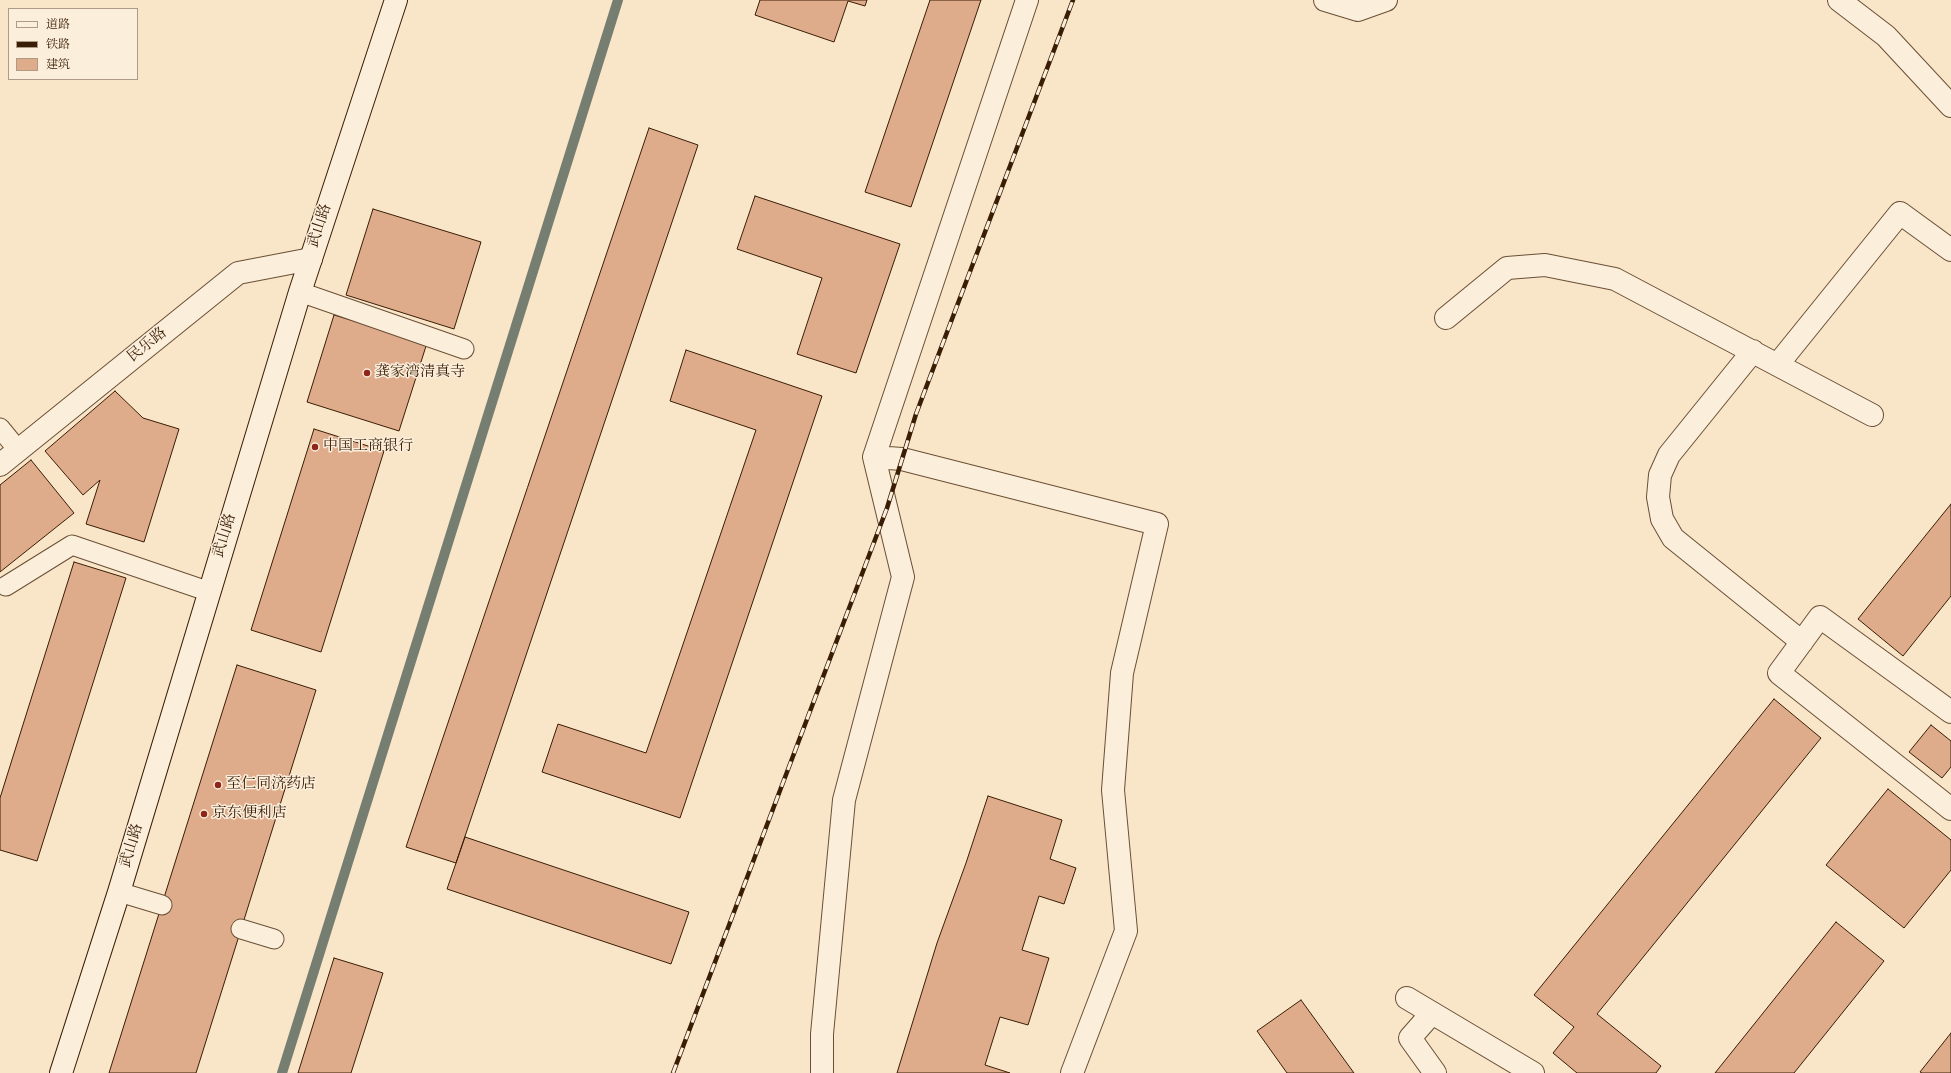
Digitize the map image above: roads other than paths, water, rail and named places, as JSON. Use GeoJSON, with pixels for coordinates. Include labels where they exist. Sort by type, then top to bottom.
{"type":"FeatureCollection","features":[{"type":"Feature","properties":{"kind":"street","name":"武山路"},"geometry":{"type":"LineString","coordinates":[[61,1073],[119,892],[310,259],[396,0]]}},
{"type":"Feature","properties":{"kind":"street"},"geometry":{"type":"LineString","coordinates":[[822,1073],[822,1034],[844,800],[903,577],[874,457],[1027,0]]}},
{"type":"Feature","properties":{"kind":"street"},"geometry":{"type":"LineString","coordinates":[[1325,0],[1358,10],[1386,0]]}},
{"type":"Feature","properties":{"kind":"street"},"geometry":{"type":"LineString","coordinates":[[1839,0],[1886,36],[1951,106]]}},
{"type":"Feature","properties":{"kind":"street"},"geometry":{"type":"LineString","coordinates":[[1778,364],[1900,213],[1951,250]]}},
{"type":"Feature","properties":{"kind":"street","name":"民乐路"},"geometry":{"type":"LineString","coordinates":[[0,464],[238,273],[310,259]]}},
{"type":"Feature","properties":{"kind":"street"},"geometry":{"type":"LineString","coordinates":[[1446,318],[1507,268],[1545,265],[1615,279],[1753,350],[1872,415]]}},
{"type":"Feature","properties":{"kind":"street"},"geometry":{"type":"LineString","coordinates":[[1753,350],[1669,455],[1660,475],[1658,497],[1662,519],[1673,538],[1802,642]]}},
{"type":"Feature","properties":{"kind":"street"},"geometry":{"type":"LineString","coordinates":[[874,457],[902,459],[1157,524],[1122,673],[1113,790],[1126,931],[1072,1073]]}},
{"type":"Feature","properties":{"kind":"street"},"geometry":{"type":"LineString","coordinates":[[1951,712],[1820,617],[1778,673],[1951,809]]}},
{"type":"Feature","properties":{"kind":"street"},"geometry":{"type":"LineString","coordinates":[[1407,998],[1533,1073]]}},
{"type":"Feature","properties":{"kind":"street"},"geometry":{"type":"LineString","coordinates":[[1432,1013],[1410,1038],[1435,1073]]}},
{"type":"Feature","properties":{"kind":"lane"},"geometry":{"type":"LineString","coordinates":[[300,292],[464,349]]}},
{"type":"Feature","properties":{"kind":"lane"},"geometry":{"type":"LineString","coordinates":[[0,428],[18,450]]}},
{"type":"Feature","properties":{"kind":"lane"},"geometry":{"type":"LineString","coordinates":[[6,586],[72,546],[210,592]]}},
{"type":"Feature","properties":{"kind":"lane"},"geometry":{"type":"LineString","coordinates":[[119,892],[162,905]]}},
{"type":"Feature","properties":{"kind":"lane"},"geometry":{"type":"LineString","coordinates":[[241,929],[274,939]]}},
{"type":"Feature","properties":{"kind":"waterway"},"geometry":{"type":"LineString","coordinates":[[282,1073],[618,0]]}},
{"type":"Feature","properties":{"kind":"railway"},"geometry":{"type":"LineString","coordinates":[[673,1073],[887,508],[916,414],[1073,0]]}},
{"type":"Feature","properties":{"kind":"place","name":"龚家湾清真寺"},"geometry":{"type":"Point","coordinates":[367,373]}},
{"type":"Feature","properties":{"kind":"place","name":"中国工商银行"},"geometry":{"type":"Point","coordinates":[315,447]}},
{"type":"Feature","properties":{"kind":"place","name":"至仁同济药店"},"geometry":{"type":"Point","coordinates":[218,785]}},
{"type":"Feature","properties":{"kind":"place","name":"京东便利店"},"geometry":{"type":"Point","coordinates":[204,814]}}]}
